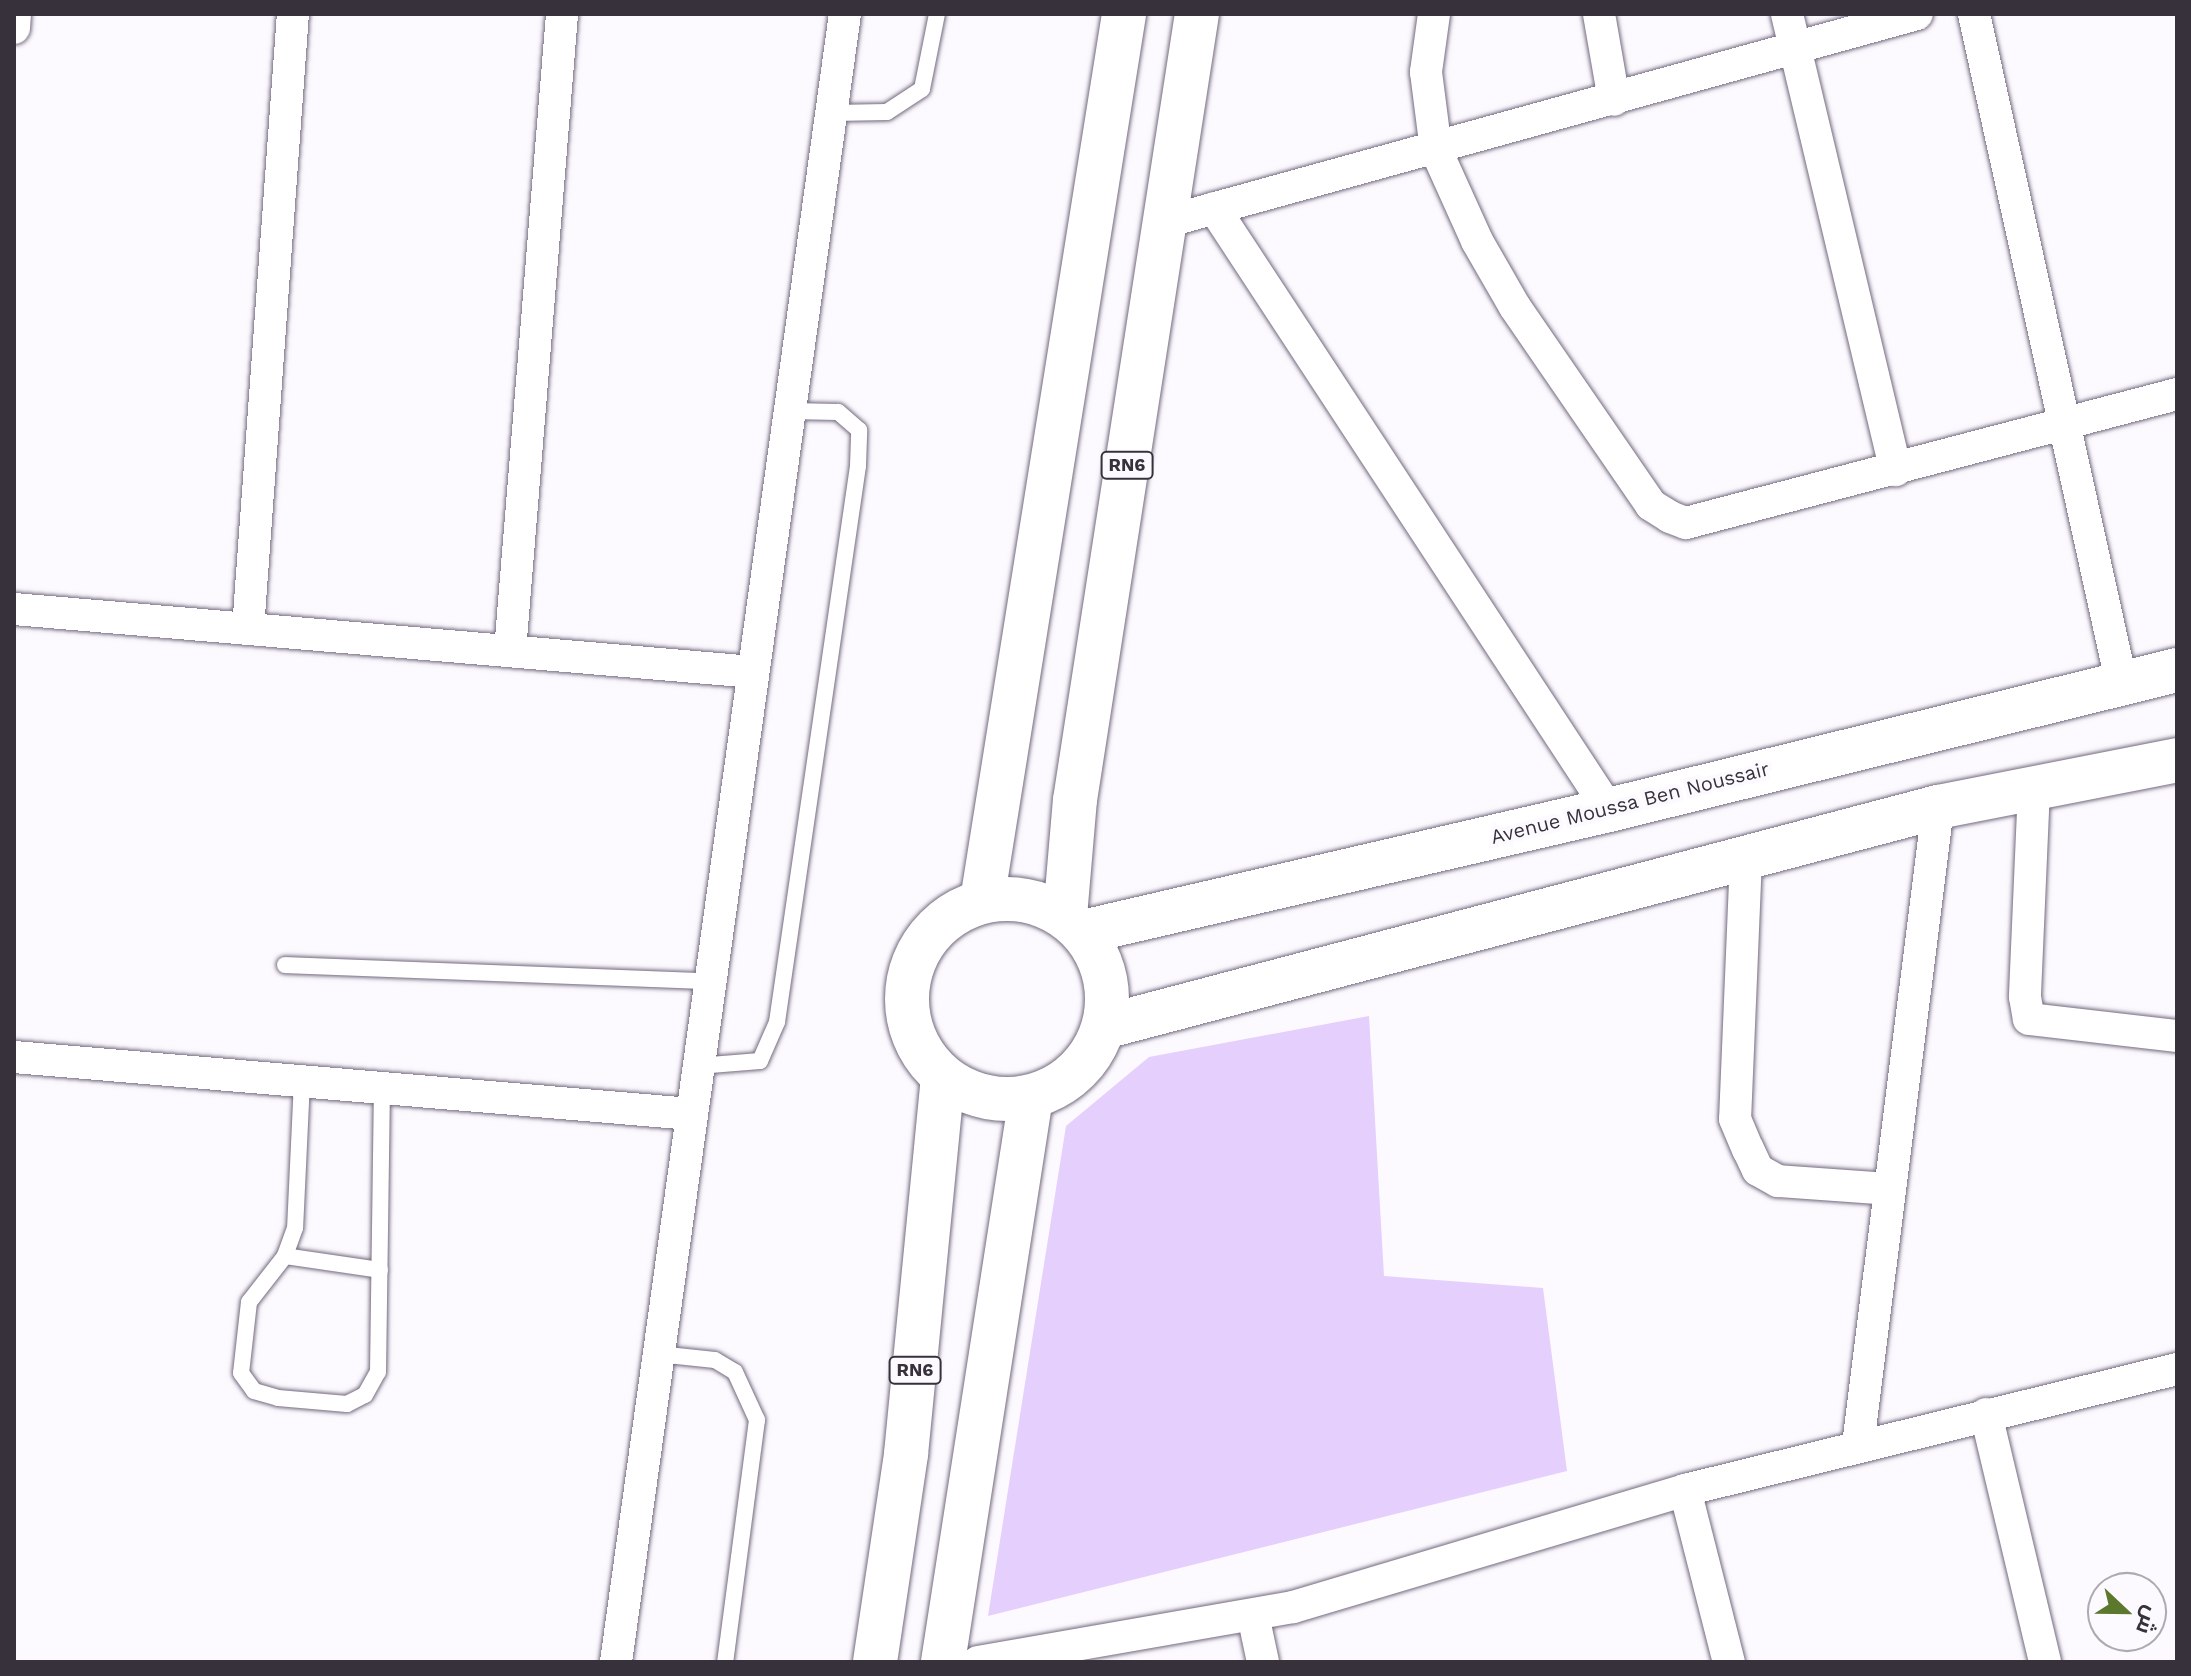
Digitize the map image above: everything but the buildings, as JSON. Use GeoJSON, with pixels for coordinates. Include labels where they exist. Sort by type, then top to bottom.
{"type":"FeatureCollection","features":[{"type":"Feature","properties":{"kind":"main road"},"geometry":{"type":"LineString","coordinates":[[982,901],[1124,14]]}},
{"type":"Feature","properties":{"kind":"main road","name":"RN6"},"geometry":{"type":"LineString","coordinates":[[1074,924],[1075,800],[1197,14]]}},
{"type":"Feature","properties":{"kind":"main road","name":"Avenue Moussa Ben Noussair"},"geometry":{"type":"LineString","coordinates":[[1074,924],[1609,810],[2121,681],[2177,670]]}},
{"type":"Feature","properties":{"kind":"main road"},"geometry":{"type":"LineString","coordinates":[[1104,1027],[1938,807],[2177,760]]}},
{"type":"Feature","properties":{"kind":"main road"},"geometry":{"type":"LineString","coordinates":[[1011,898],[1074,924],[1100,960],[1105,982],[1104,1027],[1088,1059],[1063,1083],[1031,1097],[985,1097],[943,1077],[920,1048],[908,1014],[909,977],[932,935],[949,917],[982,901],[1011,898]]}},
{"type":"Feature","properties":{"kind":"main road","name":"RN6"},"geometry":{"type":"LineString","coordinates":[[875,1662],[908,1438],[943,1077]]}},
{"type":"Feature","properties":{"kind":"main road"},"geometry":{"type":"LineString","coordinates":[[943,1662],[1031,1097]]}},
{"type":"Feature","properties":{"kind":"street"},"geometry":{"type":"LineString","coordinates":[[14,28],[15,14]]}},
{"type":"Feature","properties":{"kind":"street"},"geometry":{"type":"LineString","coordinates":[[248,629],[293,14]]}},
{"type":"Feature","properties":{"kind":"street"},"geometry":{"type":"LineString","coordinates":[[510,651],[562,14]]}},
{"type":"Feature","properties":{"kind":"street"},"geometry":{"type":"LineString","coordinates":[[616,1662],[845,14]]}},
{"type":"Feature","properties":{"kind":"street"},"geometry":{"type":"LineString","coordinates":[[1434,14],[1426,72],[1436,150],[1477,241],[1515,307],[1651,505],[1686,523],[2064,427],[2177,394]]}},
{"type":"Feature","properties":{"kind":"street"},"geometry":{"type":"LineString","coordinates":[[1599,14],[1614,100]]}},
{"type":"Feature","properties":{"kind":"street"},"geometry":{"type":"LineString","coordinates":[[1787,14],[1896,470]]}},
{"type":"Feature","properties":{"kind":"street"},"geometry":{"type":"LineString","coordinates":[[1165,222],[1436,150],[1917,14]]}},
{"type":"Feature","properties":{"kind":"street"},"geometry":{"type":"LineString","coordinates":[[1974,14],[2121,681]]}},
{"type":"Feature","properties":{"kind":"street"},"geometry":{"type":"LineString","coordinates":[[1214,208],[1609,810]]}},
{"type":"Feature","properties":{"kind":"street"},"geometry":{"type":"LineString","coordinates":[[14,609],[753,672]]}},
{"type":"Feature","properties":{"kind":"street"},"geometry":{"type":"LineString","coordinates":[[2034,788],[2029,1019],[2177,1036]]}},
{"type":"Feature","properties":{"kind":"street"},"geometry":{"type":"LineString","coordinates":[[1858,1445],[1938,807]]}},
{"type":"Feature","properties":{"kind":"street"},"geometry":{"type":"LineString","coordinates":[[1746,858],[1735,1119],[1758,1170],[1778,1181],[1890,1189]]}},
{"type":"Feature","properties":{"kind":"street"},"geometry":{"type":"LineString","coordinates":[[14,1057],[692,1114]]}},
{"type":"Feature","properties":{"kind":"street"},"geometry":{"type":"LineString","coordinates":[[978,1662],[1253,1615],[1685,1490],[2177,1369]]}},
{"type":"Feature","properties":{"kind":"street"},"geometry":{"type":"LineString","coordinates":[[1986,1414],[2045,1662]]}},
{"type":"Feature","properties":{"kind":"street"},"geometry":{"type":"LineString","coordinates":[[1685,1490],[1729,1662]]}},
{"type":"Feature","properties":{"kind":"street"},"geometry":{"type":"LineString","coordinates":[[1253,1615],[1263,1662]]}},
{"type":"Feature","properties":{"kind":"lane"},"geometry":{"type":"LineString","coordinates":[[833,113],[887,112],[922,89],[937,14]]}},
{"type":"Feature","properties":{"kind":"lane"},"geometry":{"type":"LineString","coordinates":[[698,1066],[760,1061],[777,1022],[858,466],[859,430],[838,412],[790,411]]}},
{"type":"Feature","properties":{"kind":"lane"},"geometry":{"type":"LineString","coordinates":[[285,965],[710,981]]}},
{"type":"Feature","properties":{"kind":"lane"},"geometry":{"type":"LineString","coordinates":[[302,1081],[295,1228],[285,1256],[249,1302],[241,1373],[254,1391],[278,1398],[347,1404],[365,1395],[378,1372],[382,1088]]}},
{"type":"Feature","properties":{"kind":"lane"},"geometry":{"type":"LineString","coordinates":[[285,1256],[380,1270]]}},
{"type":"Feature","properties":{"kind":"lane"},"geometry":{"type":"LineString","coordinates":[[658,1354],[715,1360],[735,1372],[757,1420],[725,1662]]}},
{"type":"Feature","properties":{"kind":"shaded area"},"geometry":{"type":"Polygon","coordinates":[[[1369,1016],[1384,1276],[1543,1288],[1567,1471],[988,1616],[1066,1126],[1149,1057],[1369,1016]]]}}]}
